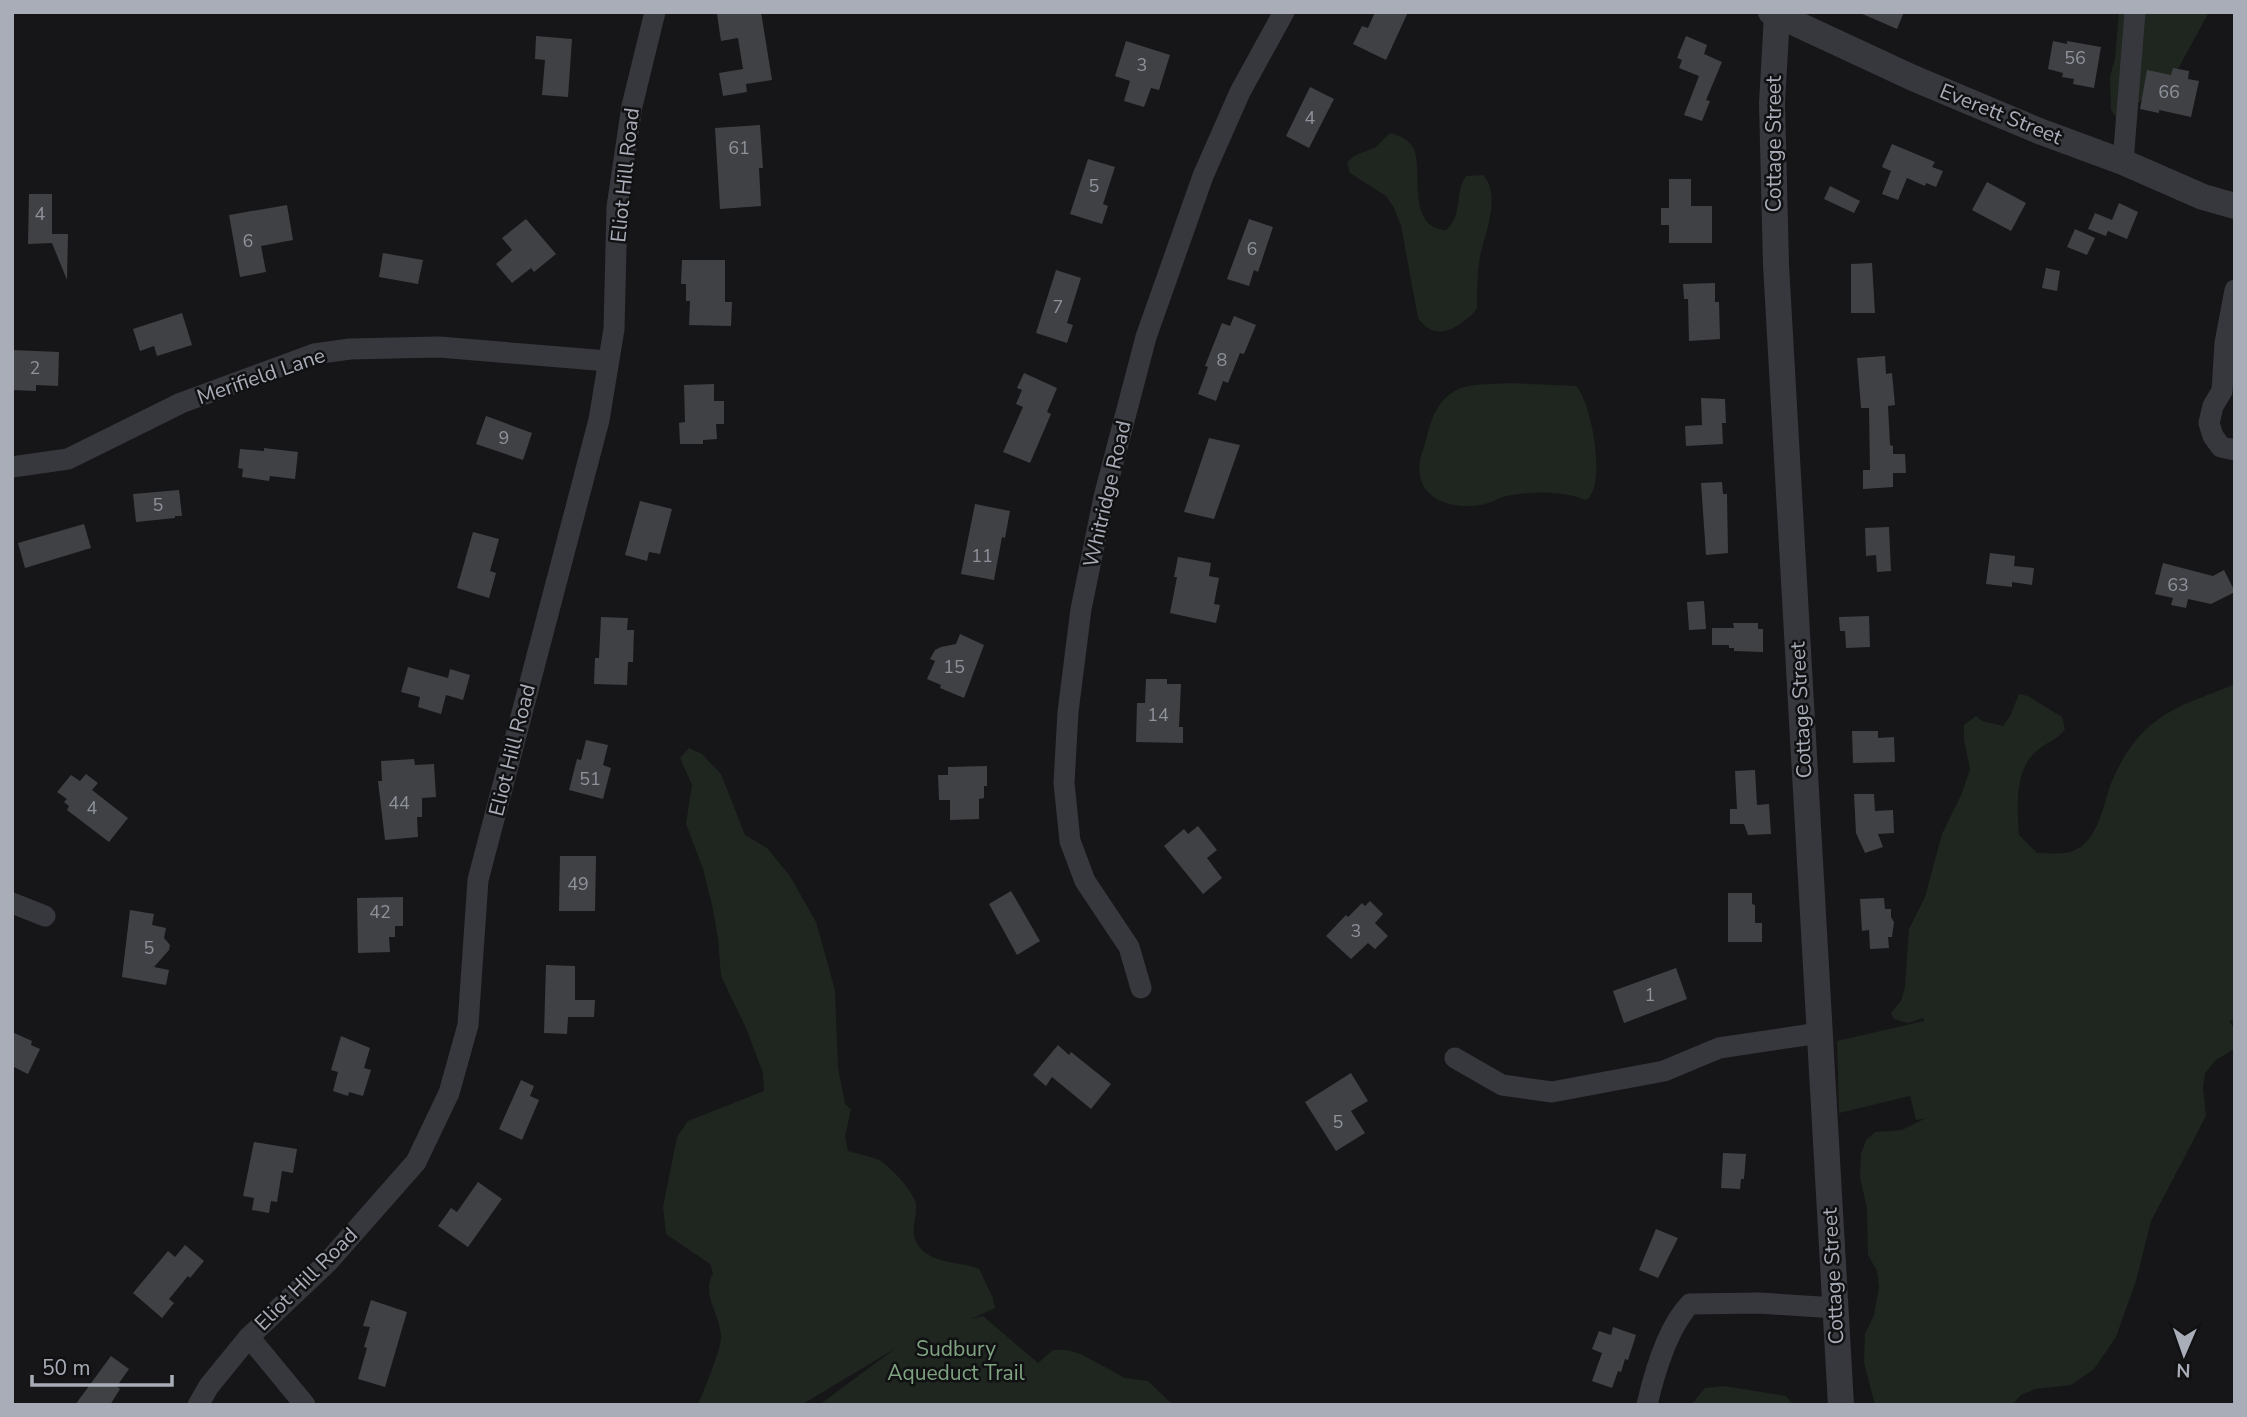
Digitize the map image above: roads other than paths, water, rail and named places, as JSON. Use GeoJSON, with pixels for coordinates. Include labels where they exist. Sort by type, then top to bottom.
{"type":"FeatureCollection","features":[{"type":"Feature","properties":{"kind":"street","name":"Eliot Hill Road"},"geometry":{"type":"LineString","coordinates":[[198,1405],[209,1386],[249,1337],[327,1263],[416,1162],[449,1093],[468,1025],[478,880],[599,420],[614,328],[617,207],[636,85],[654,12]]}},
{"type":"Feature","properties":{"kind":"street","name":"Whitridge Road"},"geometry":{"type":"LineString","coordinates":[[1141,988],[1129,947],[1085,881],[1070,841],[1064,783],[1081,609],[1104,497],[1146,337],[1203,176],[1240,92],[1283,12]]}},
{"type":"Feature","properties":{"kind":"street"},"geometry":{"type":"LineString","coordinates":[[2123,162],[2134,12]]}},
{"type":"Feature","properties":{"kind":"street","name":"Everett Street"},"geometry":{"type":"LineString","coordinates":[[1774,14],[1989,110],[2123,162],[2203,197],[2235,206]]}},
{"type":"Feature","properties":{"kind":"street","name":"Cottage Street"},"geometry":{"type":"LineString","coordinates":[[1774,14],[1772,103],[1776,265],[1840,1405]]}},
{"type":"Feature","properties":{"kind":"street"},"geometry":{"type":"LineString","coordinates":[[2235,290],[2225,343],[2228,393],[2213,406],[2209,423],[2213,436],[2221,447],[2235,450]]}},
{"type":"Feature","properties":{"kind":"street","name":"Merifield Lane"},"geometry":{"type":"LineString","coordinates":[[12,467],[68,458],[181,403],[314,354],[350,349],[439,347],[608,361]]}},
{"type":"Feature","properties":{"kind":"street"},"geometry":{"type":"LineString","coordinates":[[12,903],[45,916]]}},
{"type":"Feature","properties":{"kind":"street"},"geometry":{"type":"LineString","coordinates":[[1455,1058],[1502,1085],[1552,1092],[1664,1071],[1719,1048],[1820,1033]]}},
{"type":"Feature","properties":{"kind":"street"},"geometry":{"type":"LineString","coordinates":[[1647,1405],[1670,1336],[1680,1314],[1690,1304],[1759,1303],[1835,1308]]}},
{"type":"Feature","properties":{"kind":"street"},"geometry":{"type":"LineString","coordinates":[[249,1337],[305,1405]]}},
{"type":"Feature","properties":{"kind":"park label","name":"Sudbury Aqueduct Trail"},"geometry":{"type":"Point","coordinates":[956,1361]}}]}
